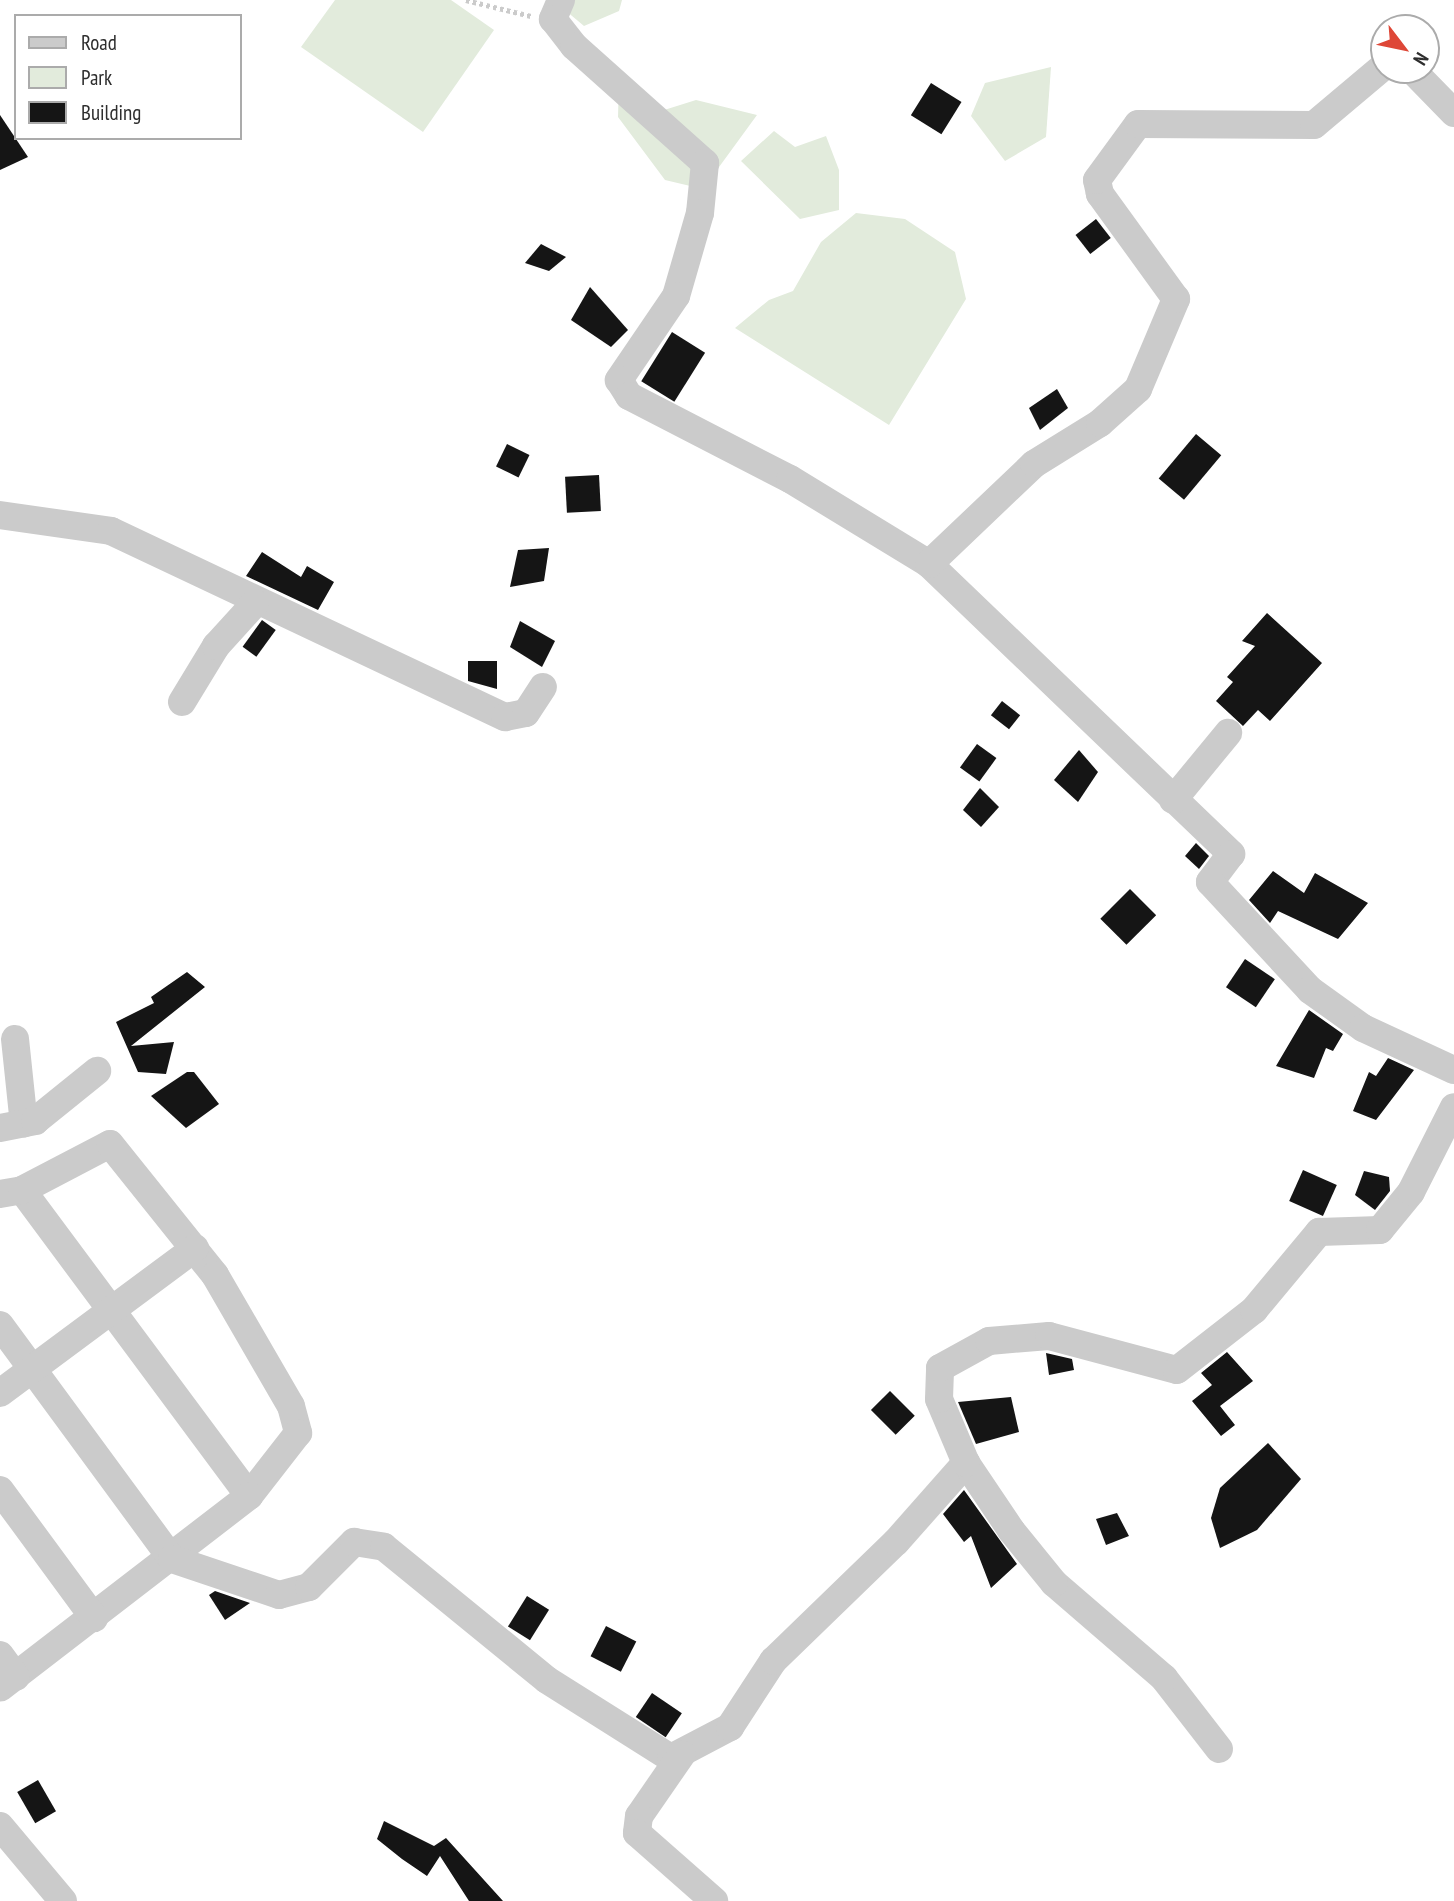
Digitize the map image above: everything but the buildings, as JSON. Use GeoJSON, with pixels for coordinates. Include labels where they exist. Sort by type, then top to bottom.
{"type":"FeatureCollection","features":[{"type":"Feature","properties":{"kind":"street"},"geometry":{"type":"LineString","coordinates":[[557,9],[573,46],[705,163],[700,213],[676,296],[619,380],[629,396],[790,479],[929,564],[1231,854],[1210,882],[1310,990],[1363,1028],[1454,1070]]}},
{"type":"Feature","properties":{"kind":"street"},"geometry":{"type":"LineString","coordinates":[[929,564],[1034,464],[1100,424],[1138,388],[1176,299],[1100,194],[1097,180],[1138,124],[1314,125],[1370,78]]}},
{"type":"Feature","properties":{"kind":"street"},"geometry":{"type":"LineString","coordinates":[[1426,84],[1454,113]]}},
{"type":"Feature","properties":{"kind":"street"},"geometry":{"type":"LineString","coordinates":[[0,514],[111,531],[255,603],[505,717],[526,713],[543,687]]}},
{"type":"Feature","properties":{"kind":"street"},"geometry":{"type":"LineString","coordinates":[[182,702],[216,646],[255,603]]}},
{"type":"Feature","properties":{"kind":"street"},"geometry":{"type":"LineString","coordinates":[[1172,800],[1228,733]]}},
{"type":"Feature","properties":{"kind":"street"},"geometry":{"type":"LineString","coordinates":[[12,1126],[15,1039]]}},
{"type":"Feature","properties":{"kind":"street"},"geometry":{"type":"LineString","coordinates":[[12,1126],[97,1071]]}},
{"type":"Feature","properties":{"kind":"street"},"geometry":{"type":"LineString","coordinates":[[1219,1749],[1164,1678],[1054,1583],[966,1463],[939,1399],[940,1368],[989,1341],[1049,1336],[1178,1370],[1254,1310],[1319,1232],[1380,1230],[1411,1192],[1454,1107]]}},
{"type":"Feature","properties":{"kind":"street"},"geometry":{"type":"LineString","coordinates":[[5,1673],[94,1618],[249,1496],[298,1433],[291,1406],[195,1248],[110,1144],[11,1192],[110,1311],[249,1496]]}},
{"type":"Feature","properties":{"kind":"street"},"geometry":{"type":"LineString","coordinates":[[0,1393],[195,1248]]}},
{"type":"Feature","properties":{"kind":"street"},"geometry":{"type":"LineString","coordinates":[[0,1325],[172,1559],[279,1595],[309,1587],[355,1542],[384,1547],[547,1680],[671,1758],[730,1727],[773,1661],[896,1542],[966,1463]]}},
{"type":"Feature","properties":{"kind":"street"},"geometry":{"type":"LineString","coordinates":[[0,1490],[94,1618]]}},
{"type":"Feature","properties":{"kind":"street"},"geometry":{"type":"LineString","coordinates":[[682,1754],[639,1816],[636,1833],[714,1901]]}},
{"type":"Feature","properties":{"kind":"street"},"geometry":{"type":"LineString","coordinates":[[4,1839],[63,1901]]}},
{"type":"Feature","properties":{"kind":"path"},"geometry":{"type":"LineString","coordinates":[[466,0],[557,9]]}},
{"type":"Feature","properties":{"kind":"green space"},"geometry":{"type":"Polygon","coordinates":[[[335,0],[451,0],[494,30],[423,132],[301,47],[335,0]]]}},
{"type":"Feature","properties":{"kind":"green space"},"geometry":{"type":"Polygon","coordinates":[[[553,0],[622,0],[619,11],[584,26],[553,0]]]}},
{"type":"Feature","properties":{"kind":"green space"},"geometry":{"type":"Polygon","coordinates":[[[1051,67],[1046,137],[1005,161],[971,116],[985,83],[1051,67]]]}},
{"type":"Feature","properties":{"kind":"green space"},"geometry":{"type":"Polygon","coordinates":[[[619,80],[661,111],[696,100],[757,115],[703,189],[665,180],[618,117],[619,80]]]}},
{"type":"Feature","properties":{"kind":"green space"},"geometry":{"type":"Polygon","coordinates":[[[774,131],[795,147],[826,136],[839,170],[839,210],[800,219],[741,161],[774,131]]]}},
{"type":"Feature","properties":{"kind":"green space"},"geometry":{"type":"Polygon","coordinates":[[[856,213],[905,219],[955,252],[966,299],[889,425],[735,328],[769,300],[793,291],[821,242],[856,213]]]}}]}
